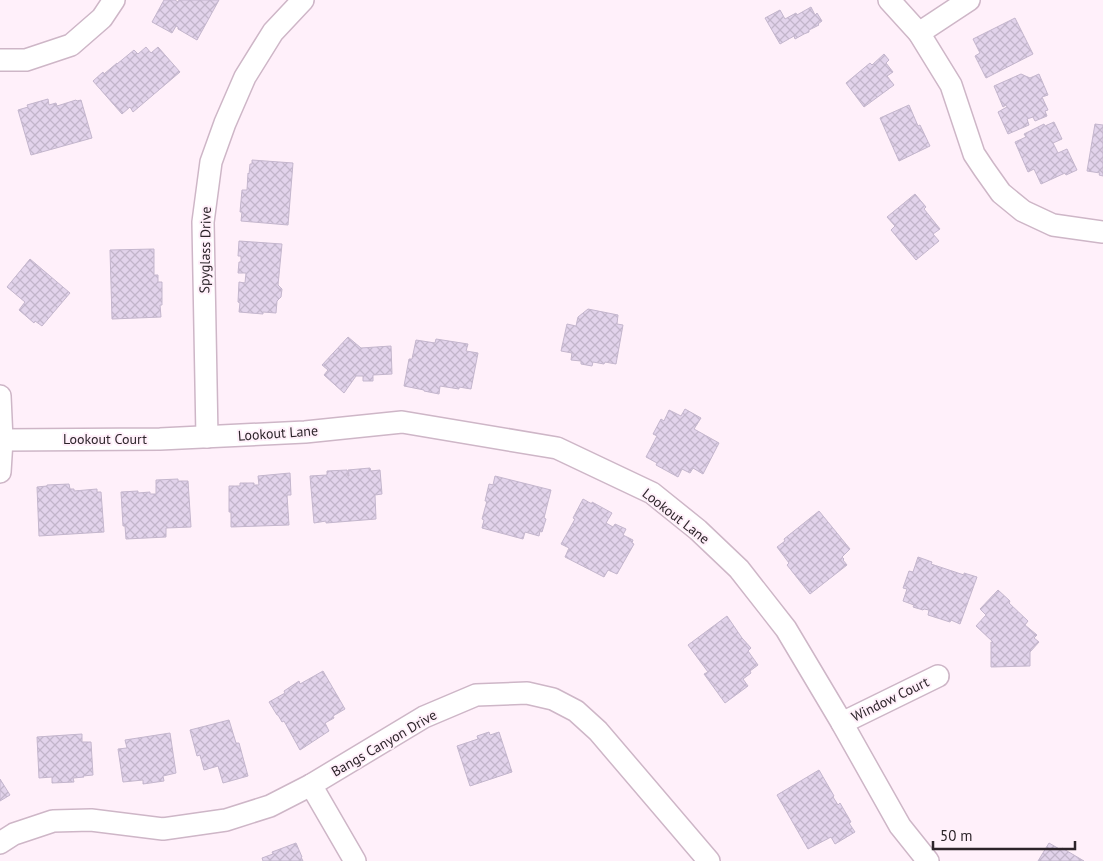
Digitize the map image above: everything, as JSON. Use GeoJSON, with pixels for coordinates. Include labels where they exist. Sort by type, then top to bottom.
{"type":"FeatureCollection","features":[{"type":"Feature","properties":{"kind":"street"},"geometry":{"type":"LineString","coordinates":[[0,60],[26,60],[72,45],[102,18],[114,0]]}},
{"type":"Feature","properties":{"kind":"street","name":"Spyglass Drive"},"geometry":{"type":"LineString","coordinates":[[207,437],[202,222],[211,162],[224,123],[244,77],[273,32],[303,0]]}},
{"type":"Feature","properties":{"kind":"street"},"geometry":{"type":"LineString","coordinates":[[889,0],[919,33],[951,85],[974,154],[1001,193],[1023,211],[1053,225],[1103,232]]}},
{"type":"Feature","properties":{"kind":"street"},"geometry":{"type":"LineString","coordinates":[[919,33],[969,0]]}},
{"type":"Feature","properties":{"kind":"street"},"geometry":{"type":"LineString","coordinates":[[0,396],[2,440],[0,472]]}},
{"type":"Feature","properties":{"kind":"street","name":"Lookout Lane"},"geometry":{"type":"LineString","coordinates":[[207,437],[305,432],[402,422],[557,448],[652,493],[698,530],[739,568],[786,629],[900,826],[928,861]]}},
{"type":"Feature","properties":{"kind":"street","name":"Lookout Court"},"geometry":{"type":"LineString","coordinates":[[2,440],[207,437]]}},
{"type":"Feature","properties":{"kind":"street","name":"Window Court"},"geometry":{"type":"LineString","coordinates":[[842,723],[938,676]]}},
{"type":"Feature","properties":{"kind":"street","name":"Bangs Canyon Drive"},"geometry":{"type":"LineString","coordinates":[[0,843],[14,834],[53,821],[91,820],[163,829],[226,820],[270,806],[311,785],[424,717],[476,695],[527,693],[553,699],[576,711],[598,731],[710,861]]}},
{"type":"Feature","properties":{"kind":"street"},"geometry":{"type":"LineString","coordinates":[[311,785],[355,861]]}},
{"type":"Feature","properties":{"kind":"building"},"geometry":{"type":"Polygon","coordinates":[[[164,0],[175,0],[178,2],[179,0],[219,0],[197,40],[176,26],[172,33],[152,22],[164,0]]]}},
{"type":"Feature","properties":{"kind":"building"},"geometry":{"type":"Polygon","coordinates":[[[811,7],[815,15],[817,13],[822,21],[819,25],[795,39],[794,36],[780,44],[765,18],[780,10],[785,19],[811,7]]]}},
{"type":"Feature","properties":{"kind":"building"},"geometry":{"type":"Polygon","coordinates":[[[1015,18],[1033,54],[986,78],[975,56],[980,53],[973,39],[1015,18]]]}},
{"type":"Feature","properties":{"kind":"building"},"geometry":{"type":"Polygon","coordinates":[[[146,47],[151,53],[158,47],[180,72],[133,112],[130,107],[122,114],[93,81],[134,50],[138,54],[146,47]]]}},
{"type":"Feature","properties":{"kind":"building"},"geometry":{"type":"Polygon","coordinates":[[[884,54],[889,60],[886,63],[893,72],[887,76],[894,85],[864,107],[846,83],[884,54]]]}},
{"type":"Feature","properties":{"kind":"building"},"geometry":{"type":"Polygon","coordinates":[[[1021,74],[1030,78],[1039,74],[1048,95],[1042,97],[1048,110],[1045,111],[1047,116],[1035,121],[1033,117],[1027,119],[1029,125],[1008,134],[998,112],[1007,107],[1006,105],[1003,107],[994,86],[1021,74]]]}},
{"type":"Feature","properties":{"kind":"building"},"geometry":{"type":"Polygon","coordinates":[[[48,99],[49,105],[56,103],[57,106],[81,100],[92,138],[31,155],[18,110],[28,107],[27,105],[48,99]]]}},
{"type":"Feature","properties":{"kind":"building"},"geometry":{"type":"Polygon","coordinates":[[[909,105],[918,126],[920,125],[930,146],[899,161],[880,118],[909,105]]]}},
{"type":"Feature","properties":{"kind":"building"},"geometry":{"type":"Polygon","coordinates":[[[1054,122],[1062,139],[1053,143],[1058,153],[1067,149],[1077,170],[1066,175],[1065,173],[1041,184],[1034,169],[1028,172],[1015,142],[1026,137],[1024,134],[1044,124],[1045,126],[1054,122]]]}},
{"type":"Feature","properties":{"kind":"building"},"geometry":{"type":"Polygon","coordinates":[[[1095,124],[1103,125],[1103,176],[1099,175],[1100,173],[1087,171],[1095,124]]]}},
{"type":"Feature","properties":{"kind":"building"},"geometry":{"type":"Polygon","coordinates":[[[252,160],[293,163],[288,225],[241,221],[242,190],[247,190],[248,173],[252,160]]]}},
{"type":"Feature","properties":{"kind":"building"},"geometry":{"type":"Polygon","coordinates":[[[915,194],[940,229],[933,234],[939,241],[916,260],[891,230],[895,226],[887,217],[915,194]]]}},
{"type":"Feature","properties":{"kind":"building"},"geometry":{"type":"Polygon","coordinates":[[[239,241],[282,244],[278,285],[282,289],[281,297],[277,301],[276,313],[239,312],[239,282],[245,283],[246,273],[238,273],[239,262],[241,262],[241,256],[238,256],[239,241]]]}},
{"type":"Feature","properties":{"kind":"building"},"geometry":{"type":"Polygon","coordinates":[[[154,249],[154,275],[158,275],[158,282],[162,282],[161,317],[112,319],[110,250],[154,249]]]}},
{"type":"Feature","properties":{"kind":"building"},"geometry":{"type":"Polygon","coordinates":[[[30,259],[70,293],[42,326],[35,321],[34,323],[19,310],[25,302],[7,287],[30,259]]]}},
{"type":"Feature","properties":{"kind":"building"},"geometry":{"type":"Polygon","coordinates":[[[588,309],[618,315],[617,324],[623,325],[616,364],[593,362],[592,366],[581,364],[581,361],[571,360],[572,353],[561,351],[567,324],[576,326],[578,317],[588,309]]]}},
{"type":"Feature","properties":{"kind":"building"},"geometry":{"type":"Polygon","coordinates":[[[348,337],[361,348],[391,346],[392,374],[373,375],[373,381],[363,381],[363,376],[356,376],[344,393],[324,375],[328,370],[322,365],[348,337]]]}},
{"type":"Feature","properties":{"kind":"building"},"geometry":{"type":"Polygon","coordinates":[[[436,339],[468,344],[466,351],[478,353],[471,389],[440,386],[439,394],[404,386],[409,359],[412,359],[416,340],[435,343],[436,339]]]}},
{"type":"Feature","properties":{"kind":"building"},"geometry":{"type":"Polygon","coordinates":[[[685,409],[701,418],[694,429],[719,443],[703,474],[693,468],[690,473],[682,469],[678,477],[646,457],[657,436],[653,434],[661,419],[664,421],[669,410],[681,416],[685,409]]]}},
{"type":"Feature","properties":{"kind":"building"},"geometry":{"type":"Polygon","coordinates":[[[370,468],[371,471],[380,470],[382,494],[375,495],[376,519],[314,523],[310,476],[327,475],[327,471],[347,470],[349,476],[348,470],[370,468]]]}},
{"type":"Feature","properties":{"kind":"building"},"geometry":{"type":"Polygon","coordinates":[[[290,473],[291,495],[287,495],[289,525],[231,527],[229,486],[240,486],[240,483],[259,485],[258,476],[290,473]]]}},
{"type":"Feature","properties":{"kind":"building"},"geometry":{"type":"Polygon","coordinates":[[[495,476],[551,490],[544,518],[546,519],[539,536],[525,532],[523,539],[482,528],[489,484],[493,485],[495,476]]]}},
{"type":"Feature","properties":{"kind":"building"},"geometry":{"type":"Polygon","coordinates":[[[178,479],[178,481],[188,481],[191,527],[166,528],[166,537],[126,539],[125,526],[123,526],[121,492],[138,491],[138,493],[150,492],[150,494],[156,494],[156,480],[178,479]]]}},
{"type":"Feature","properties":{"kind":"building"},"geometry":{"type":"Polygon","coordinates":[[[69,484],[70,489],[74,489],[74,491],[97,489],[97,492],[101,492],[104,532],[39,536],[37,487],[69,484]]]}},
{"type":"Feature","properties":{"kind":"building"},"geometry":{"type":"Polygon","coordinates":[[[583,499],[612,513],[606,523],[613,527],[615,524],[626,529],[623,535],[633,540],[632,543],[634,544],[617,574],[608,570],[604,577],[565,557],[569,548],[561,544],[575,519],[573,518],[583,499]]]}},
{"type":"Feature","properties":{"kind":"building"},"geometry":{"type":"Polygon","coordinates":[[[819,511],[850,549],[842,557],[847,565],[810,594],[787,565],[789,563],[777,547],[785,541],[784,539],[819,511]]]}},
{"type":"Feature","properties":{"kind":"building"},"geometry":{"type":"Polygon","coordinates":[[[918,557],[932,562],[931,564],[964,575],[964,573],[977,577],[960,624],[928,615],[929,610],[913,607],[914,605],[903,601],[907,589],[903,588],[909,571],[913,572],[918,557]]]}},
{"type":"Feature","properties":{"kind":"building"},"geometry":{"type":"Polygon","coordinates":[[[998,590],[1028,621],[1025,625],[1037,635],[1034,638],[1039,642],[1030,652],[1030,666],[991,667],[991,642],[993,642],[976,626],[986,615],[980,609],[998,590]]]}},
{"type":"Feature","properties":{"kind":"building"},"geometry":{"type":"Polygon","coordinates":[[[727,616],[751,648],[748,651],[758,665],[743,679],[748,686],[725,703],[704,674],[708,672],[688,645],[727,616]]]}},
{"type":"Feature","properties":{"kind":"building"},"geometry":{"type":"Polygon","coordinates":[[[323,671],[345,709],[325,723],[329,731],[300,750],[284,721],[282,722],[269,702],[285,693],[284,691],[299,681],[300,684],[323,671]]]}},
{"type":"Feature","properties":{"kind":"building"},"geometry":{"type":"Polygon","coordinates":[[[229,720],[236,743],[239,743],[248,776],[223,783],[218,766],[204,770],[200,755],[197,756],[190,730],[229,720]]]}},
{"type":"Feature","properties":{"kind":"building"},"geometry":{"type":"Polygon","coordinates":[[[489,732],[490,735],[499,732],[512,772],[470,786],[457,746],[478,739],[477,736],[489,732]]]}},
{"type":"Feature","properties":{"kind":"building"},"geometry":{"type":"Polygon","coordinates":[[[170,733],[176,773],[163,776],[164,781],[143,784],[143,780],[123,782],[118,749],[127,748],[125,740],[170,733]]]}},
{"type":"Feature","properties":{"kind":"building"},"geometry":{"type":"Polygon","coordinates":[[[82,734],[82,742],[91,742],[93,775],[73,778],[74,782],[52,783],[52,777],[39,778],[37,737],[82,734]]]}},
{"type":"Feature","properties":{"kind":"building"},"geometry":{"type":"Polygon","coordinates":[[[819,770],[838,805],[840,803],[855,832],[835,844],[831,837],[808,849],[777,795],[819,770]]]}},
{"type":"Feature","properties":{"kind":"building"},"geometry":{"type":"Polygon","coordinates":[[[0,779],[10,795],[0,801],[0,779]]]}},
{"type":"Feature","properties":{"kind":"building"},"geometry":{"type":"Polygon","coordinates":[[[296,843],[303,861],[263,861],[262,858],[273,854],[272,852],[296,843]]]}},
{"type":"Feature","properties":{"kind":"building"},"geometry":{"type":"Polygon","coordinates":[[[1049,843],[1061,850],[1062,848],[1084,861],[1038,861],[1049,843]]]}}]}
